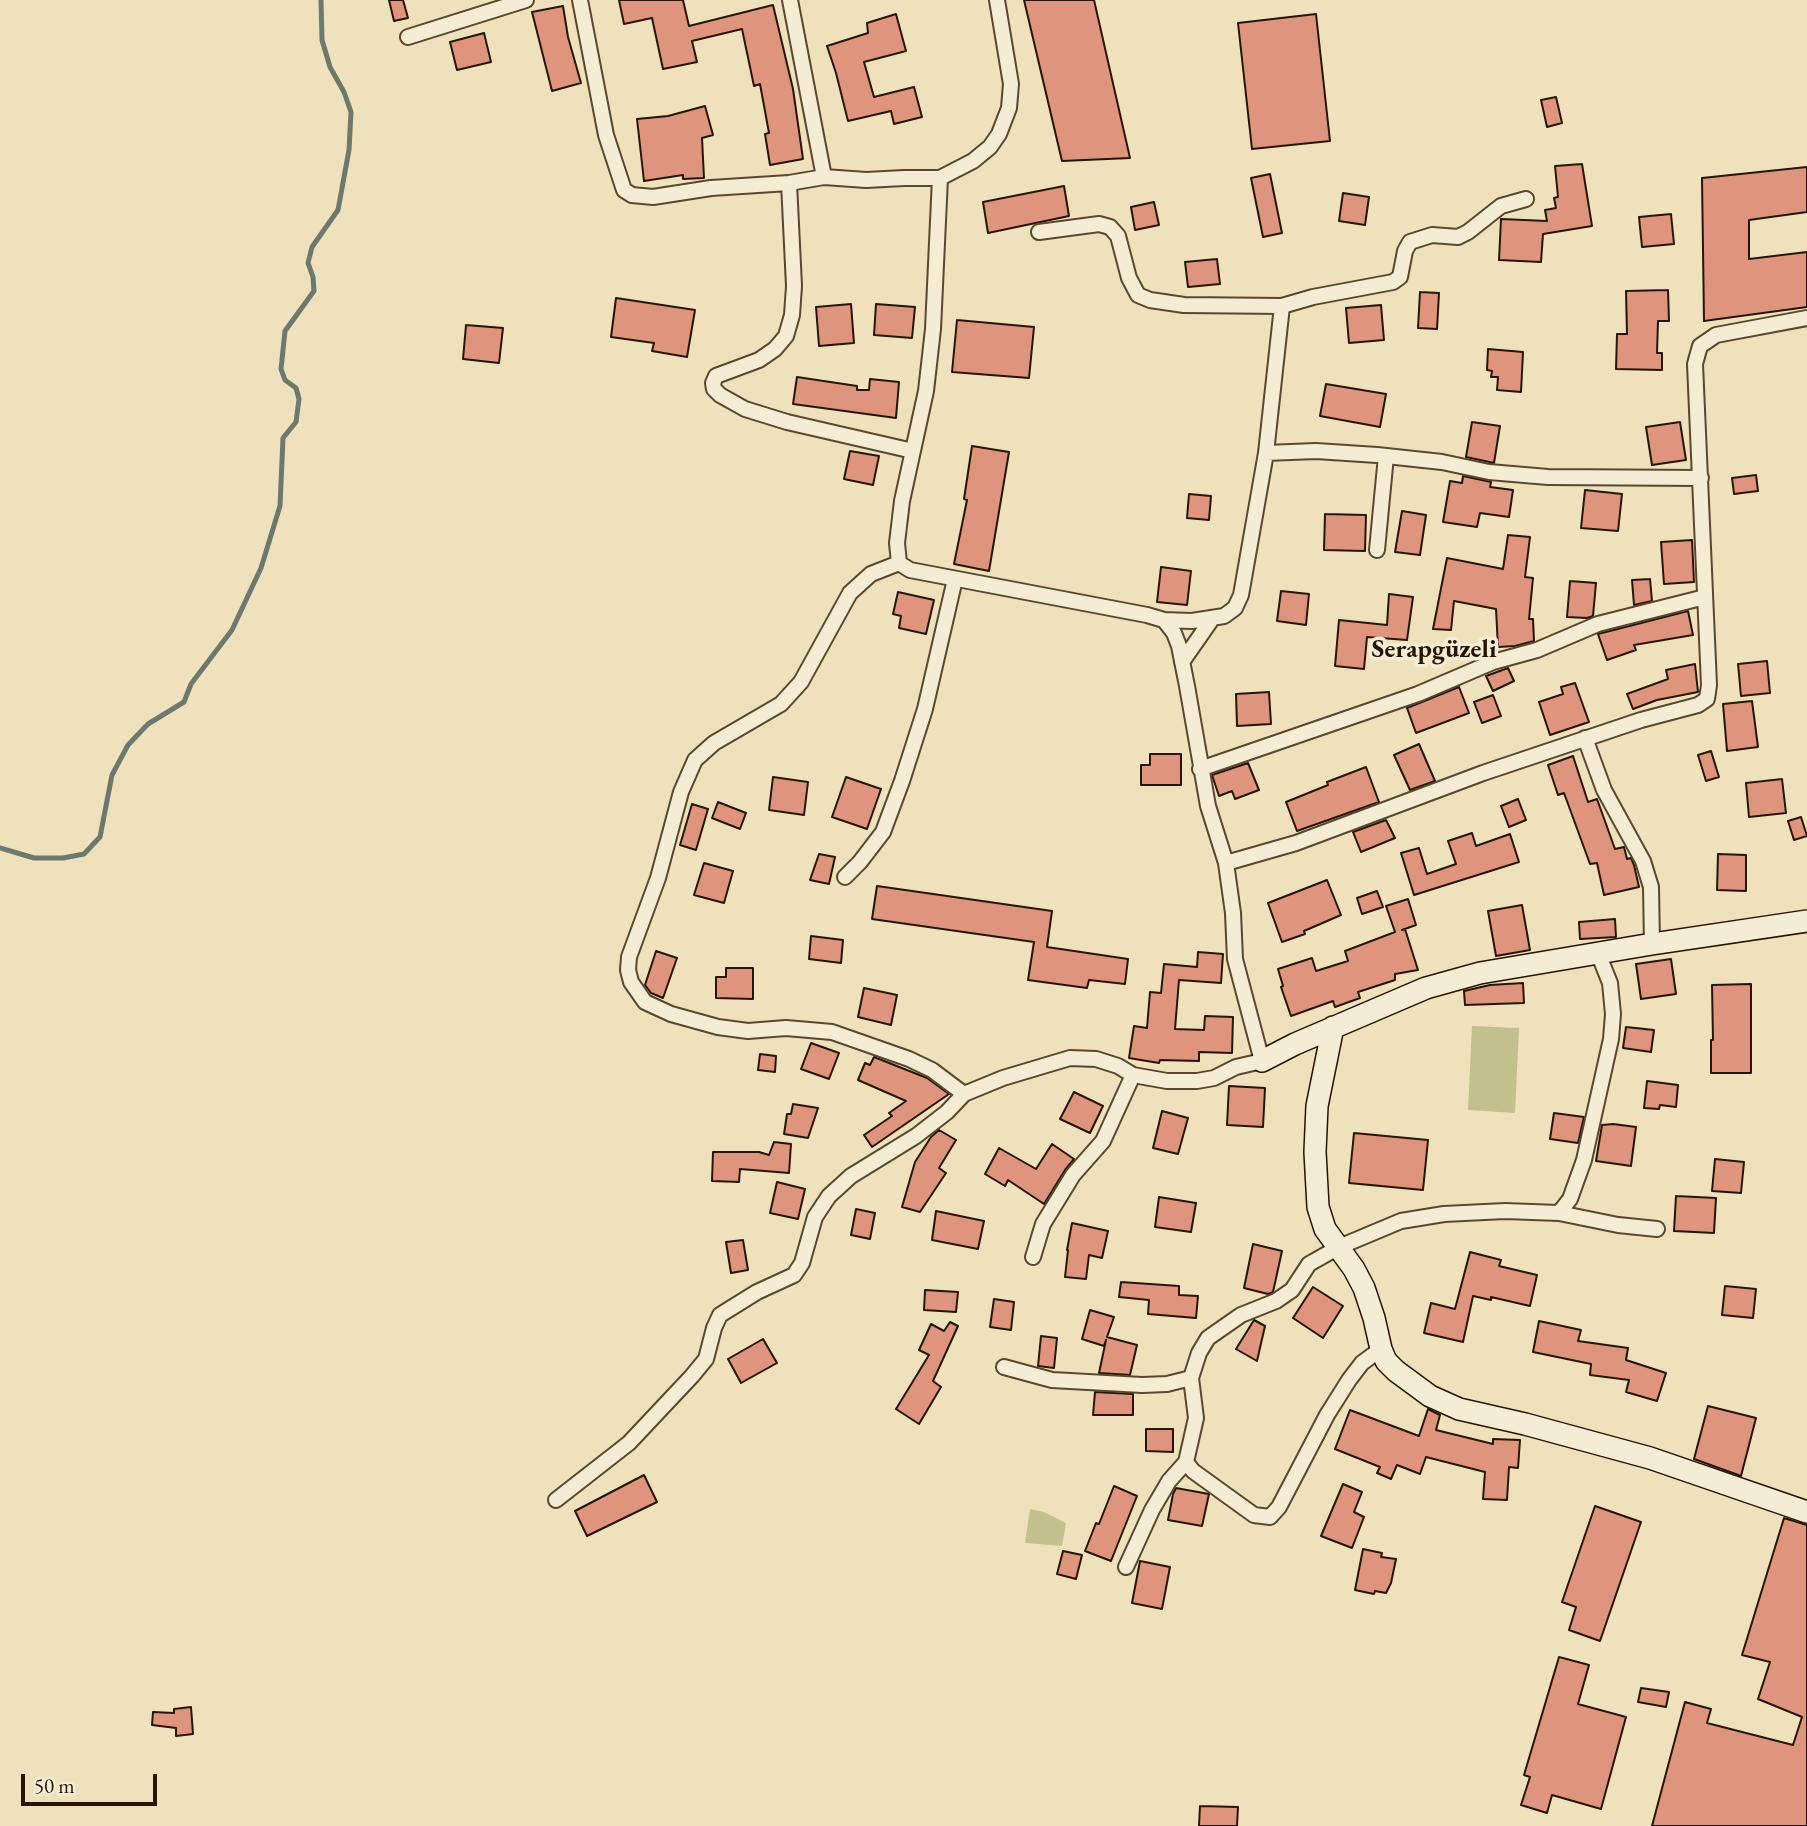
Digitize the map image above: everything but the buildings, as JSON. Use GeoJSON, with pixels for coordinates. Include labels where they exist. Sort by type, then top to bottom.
{"type":"FeatureCollection","features":[{"type":"Feature","properties":{"kind":"street"},"geometry":{"type":"LineString","coordinates":[[408,37],[526,0]]}},
{"type":"Feature","properties":{"kind":"street"},"geometry":{"type":"LineString","coordinates":[[580,0],[606,135],[624,190],[632,195],[653,197],[711,188],[789,183],[824,177],[866,180],[940,178],[973,161],[990,147],[999,134],[1009,108],[1011,84],[997,0]]}},
{"type":"Feature","properties":{"kind":"street"},"geometry":{"type":"LineString","coordinates":[[790,0],[824,177]]}},
{"type":"Feature","properties":{"kind":"street"},"geometry":{"type":"LineString","coordinates":[[899,563],[898,533],[926,391],[933,329],[940,178]]}},
{"type":"Feature","properties":{"kind":"street"},"geometry":{"type":"LineString","coordinates":[[789,183],[794,286],[792,315],[786,336],[775,349],[759,360],[716,376],[714,389],[745,409],[786,422],[913,451]]}},
{"type":"Feature","properties":{"kind":"street"},"geometry":{"type":"LineString","coordinates":[[1039,232],[1099,224],[1110,228],[1118,236],[1129,278],[1138,295],[1150,300],[1184,305],[1282,306],[1313,296],[1393,282],[1400,276],[1405,251],[1410,242],[1432,236],[1458,237],[1501,206],[1526,199]]}},
{"type":"Feature","properties":{"kind":"street"},"geometry":{"type":"LineString","coordinates":[[899,563],[910,570],[1164,620],[1179,622],[1224,616],[1235,607],[1241,595],[1266,453],[1282,306]]}},
{"type":"Feature","properties":{"kind":"street"},"geometry":{"type":"LineString","coordinates":[[1226,863],[1296,843],[1483,773],[1585,738],[1698,705],[1707,699],[1709,685],[1695,364],[1700,346],[1716,335],[1807,318]]}},
{"type":"Feature","properties":{"kind":"street"},"geometry":{"type":"LineString","coordinates":[[1266,453],[1316,451],[1386,456],[1548,477],[1701,478]]}},
{"type":"Feature","properties":{"kind":"street"},"geometry":{"type":"LineString","coordinates":[[1377,550],[1386,456]]}},
{"type":"Feature","properties":{"kind":"street"},"geometry":{"type":"LineString","coordinates":[[899,563],[871,574],[850,593],[801,682],[781,704],[714,743],[695,760],[681,792],[658,878],[629,957],[628,970],[631,982],[645,1002],[671,1014],[718,1027],[748,1031],[786,1028],[832,1032],[909,1059],[932,1070],[964,1094]]}},
{"type":"Feature","properties":{"kind":"street"},"geometry":{"type":"LineString","coordinates":[[845,877],[883,832],[902,781],[931,684],[955,579]]}},
{"type":"Feature","properties":{"kind":"street"},"geometry":{"type":"LineString","coordinates":[[1200,769],[1418,694],[1493,662],[1537,650],[1598,624],[1705,597]]}},
{"type":"Feature","properties":{"kind":"street"},"geometry":{"type":"LineString","coordinates":[[1182,662],[1212,619]]}},
{"type":"Feature","properties":{"kind":"street"},"geometry":{"type":"LineString","coordinates":[[1164,620],[1174,633],[1182,662],[1208,806],[1226,863],[1233,913],[1235,959],[1262,1061]]}},
{"type":"Feature","properties":{"kind":"street"},"geometry":{"type":"LineString","coordinates":[[1585,738],[1604,790],[1643,861],[1651,887],[1652,944]]}},
{"type":"Feature","properties":{"kind":"street"},"geometry":{"type":"LineString","coordinates":[[556,1500],[629,1443],[692,1376],[706,1359],[720,1315],[757,1292],[794,1275],[802,1264],[815,1217],[829,1196],[851,1176],[916,1136],[947,1112],[964,1094],[1070,1058],[1096,1059],[1118,1066],[1133,1075],[1167,1081],[1197,1081],[1262,1061],[1333,1027],[1426,988],[1480,973],[1807,921]]}},
{"type":"Feature","properties":{"kind":"street"},"geometry":{"type":"LineString","coordinates":[[1559,1213],[1570,1199],[1584,1160],[1611,1039],[1613,1014],[1609,983],[1598,953]]}},
{"type":"Feature","properties":{"kind":"street"},"geometry":{"type":"LineString","coordinates":[[1333,1027],[1317,1106],[1315,1152],[1318,1208],[1325,1229],[1364,1288],[1386,1361],[1430,1396],[1459,1409],[1650,1458],[1807,1512]]}},
{"type":"Feature","properties":{"kind":"street"},"geometry":{"type":"LineString","coordinates":[[1033,1257],[1043,1224],[1073,1175],[1103,1141],[1133,1075]]}},
{"type":"Feature","properties":{"kind":"street"},"geometry":{"type":"LineString","coordinates":[[1126,1567],[1152,1510],[1169,1481],[1186,1462],[1196,1418],[1191,1378],[1199,1353],[1208,1338],[1241,1315],[1276,1301],[1292,1290],[1309,1264],[1339,1247],[1401,1221],[1444,1214],[1505,1211],[1559,1213],[1618,1225],[1657,1229]]}},
{"type":"Feature","properties":{"kind":"street"},"geometry":{"type":"LineString","coordinates":[[1186,1462],[1193,1471],[1254,1515],[1270,1517],[1279,1507],[1349,1380],[1362,1363],[1381,1349]]}},
{"type":"Feature","properties":{"kind":"street"},"geometry":{"type":"LineString","coordinates":[[1004,1367],[1052,1380],[1142,1385],[1167,1384],[1191,1378]]}},
{"type":"Feature","properties":{"kind":"green space"},"geometry":{"type":"Polygon","coordinates":[[[1472,1026],[1519,1028],[1515,1113],[1468,1110],[1472,1026]]]}},
{"type":"Feature","properties":{"kind":"green space"},"geometry":{"type":"Polygon","coordinates":[[[1030,1509],[1044,1512],[1066,1523],[1062,1546],[1025,1543],[1030,1509]]]}},
{"type":"Feature","properties":{"kind":"waterway"},"geometry":{"type":"LineString","coordinates":[[0,848],[34,858],[63,858],[84,854],[100,837],[112,775],[128,745],[148,724],[184,702],[191,684],[232,630],[261,568],[280,506],[283,438],[296,422],[299,399],[296,388],[285,380],[281,369],[285,331],[314,291],[308,263],[312,247],[338,210],[349,150],[351,112],[344,92],[330,67],[322,40],[321,0]]}},
{"type":"Feature","properties":{"kind":"district","name":"Serapgüzeli"},"geometry":{"type":"Point","coordinates":[1434,650]}}]}
